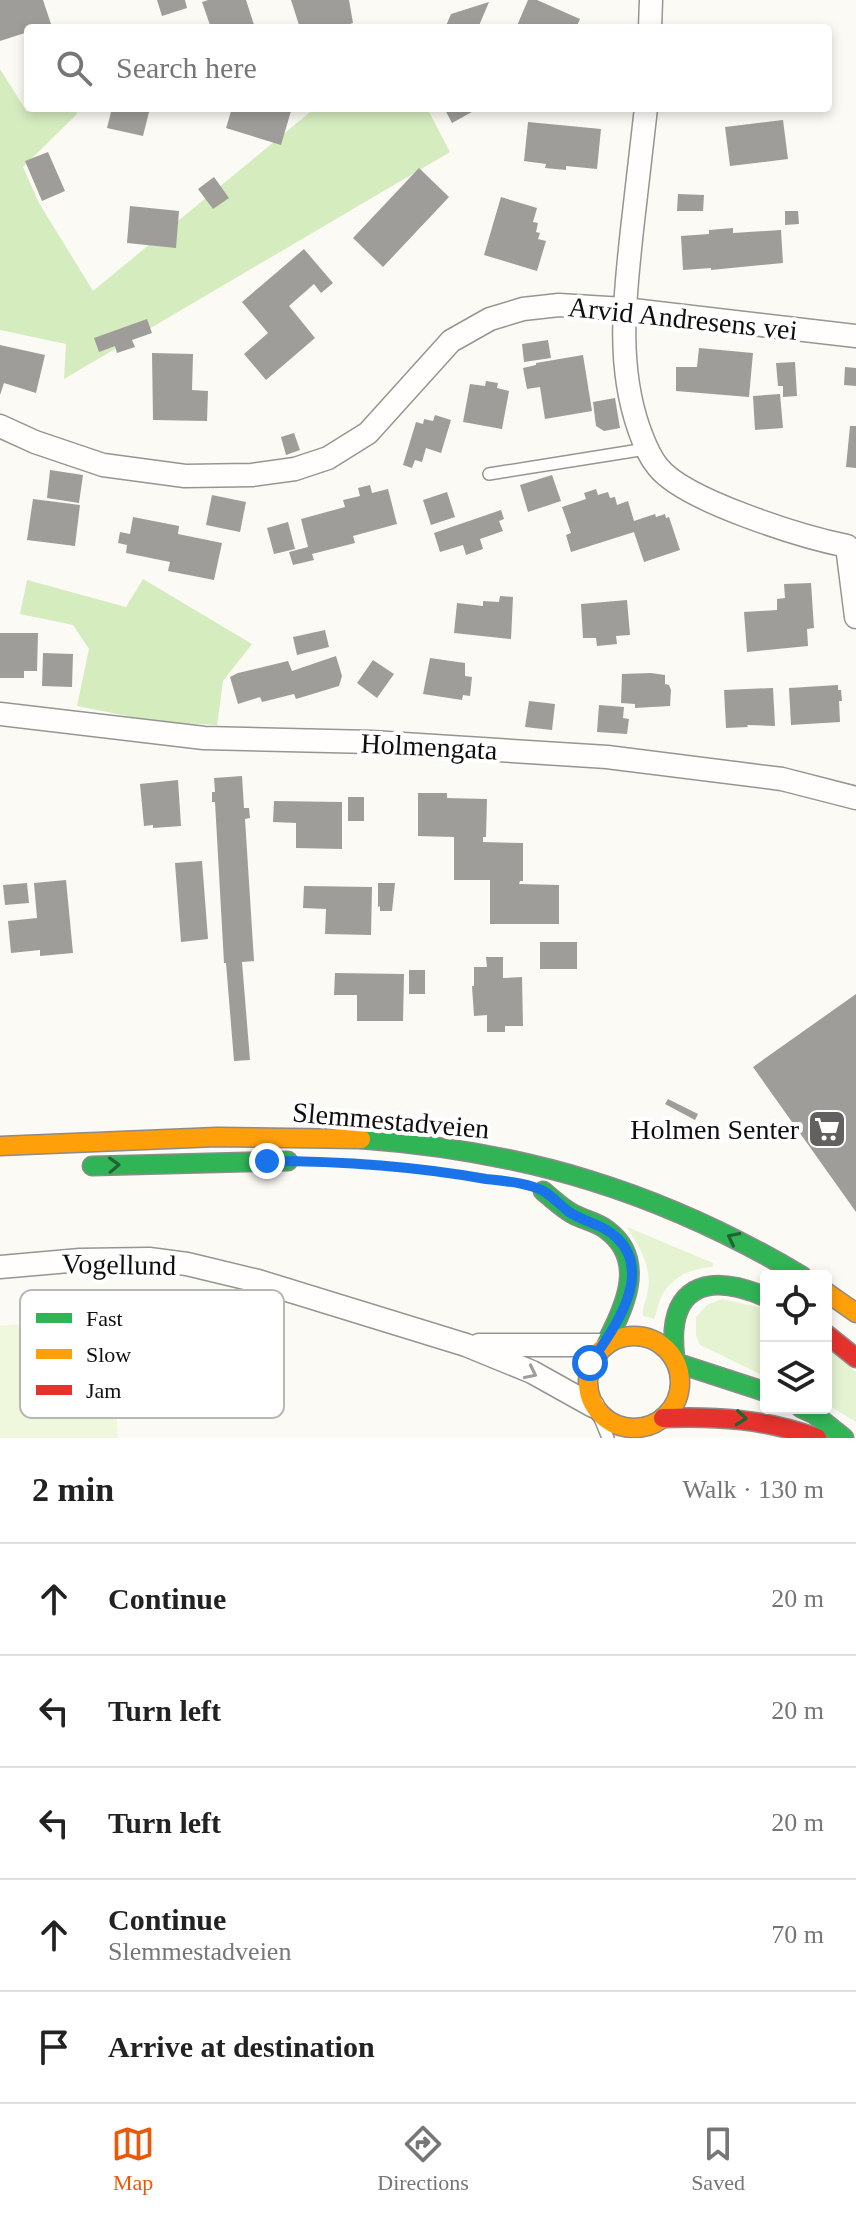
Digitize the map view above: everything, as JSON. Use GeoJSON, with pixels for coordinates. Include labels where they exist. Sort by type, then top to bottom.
{"type":"FeatureCollection","features":[{"type":"Feature","properties":{"kind":"main road","name":"Slemmestadveien"},"geometry":{"type":"LineString","coordinates":[[0,1146],[202,1136],[318,1137],[476,1152],[622,1191],[709,1225],[791,1270]]}},
{"type":"Feature","properties":{"kind":"main road","name":"Slemmestadveien"},"geometry":{"type":"LineString","coordinates":[[71,1167],[308,1161]]}},
{"type":"Feature","properties":{"kind":"main road"},"geometry":{"type":"LineString","coordinates":[[610,1211],[537,1189],[571,1214],[599,1225],[623,1244],[631,1272],[630,1292],[624,1310],[590,1363],[586,1385],[595,1409],[610,1422],[626,1428],[741,1417],[765,1421],[817,1438]]}},
{"type":"Feature","properties":{"kind":"main road"},"geometry":{"type":"LineString","coordinates":[[659,1426],[676,1402],[681,1383],[672,1327],[679,1302],[687,1293],[716,1283],[745,1287],[760,1294]]}},
{"type":"Feature","properties":{"kind":"main road"},"geometry":{"type":"LineString","coordinates":[[832,1296],[856,1313]]}},
{"type":"Feature","properties":{"kind":"main road"},"geometry":{"type":"LineString","coordinates":[[832,1321],[856,1339]]}},
{"type":"Feature","properties":{"kind":"main road"},"geometry":{"type":"LineString","coordinates":[[605,1344],[631,1334],[657,1340],[676,1361],[760,1390]]}},
{"type":"Feature","properties":{"kind":"main road"},"geometry":{"type":"LineString","coordinates":[[832,1339],[856,1358]]}},
{"type":"Feature","properties":{"kind":"main road"},"geometry":{"type":"LineString","coordinates":[[814,1414],[844,1438]]}},
{"type":"Feature","properties":{"kind":"street"},"geometry":{"type":"LineString","coordinates":[[650,24],[651,0]]}},
{"type":"Feature","properties":{"kind":"street"},"geometry":{"type":"LineString","coordinates":[[646,112],[624,309],[624,371],[630,405],[646,449],[659,469],[690,492],[807,538],[852,546],[856,617]]}},
{"type":"Feature","properties":{"kind":"street","name":"Arvid Andresens vei"},"geometry":{"type":"LineString","coordinates":[[0,426],[35,442],[103,465],[185,476],[252,475],[295,469],[328,458],[368,433],[451,341],[490,319],[523,309],[559,305],[624,309],[856,336]]}},
{"type":"Feature","properties":{"kind":"street","name":"Holmengata"},"geometry":{"type":"LineString","coordinates":[[0,714],[204,738],[372,742],[607,757],[782,779],[856,798]]}},
{"type":"Feature","properties":{"kind":"street","name":"Vogellund"},"geometry":{"type":"LineString","coordinates":[[0,1267],[80,1260],[149,1259],[187,1264],[258,1281],[466,1345],[532,1372],[595,1409]]}},
{"type":"Feature","properties":{"kind":"street","name":"Vogellund"},"geometry":{"type":"LineString","coordinates":[[466,1345],[605,1344]]}},
{"type":"Feature","properties":{"kind":"lane"},"geometry":{"type":"LineString","coordinates":[[489,474],[646,449]]}},
{"type":"Feature","properties":{"kind":"lane"},"geometry":{"type":"LineString","coordinates":[[595,1409],[608,1438]]}},
{"type":"Feature","properties":{"kind":"green space"},"geometry":{"type":"Polygon","coordinates":[[[0,69],[24,112],[77,112],[23,167],[39,203],[93,291],[310,112],[429,112],[450,152],[64,379],[66,344],[0,330],[0,69]]]}},
{"type":"Feature","properties":{"kind":"green space"},"geometry":{"type":"Polygon","coordinates":[[[143,579],[252,644],[223,681],[217,725],[157,722],[77,706],[89,649],[73,625],[20,614],[27,580],[126,607],[143,579]]]}},
{"type":"Feature","properties":{"kind":"green space"},"geometry":{"type":"Polygon","coordinates":[[[627,1227],[713,1263],[713,1267],[696,1269],[675,1280],[664,1292],[654,1319],[643,1316],[648,1273],[644,1257],[627,1227]]]}},
{"type":"Feature","properties":{"kind":"green space"},"geometry":{"type":"Polygon","coordinates":[[[722,1299],[760,1308],[760,1374],[700,1345],[696,1336],[696,1317],[707,1305],[722,1299]]]}},
{"type":"Feature","properties":{"kind":"green space"},"geometry":{"type":"Polygon","coordinates":[[[20,1324],[20,1418],[116,1418],[118,1438],[0,1438],[0,1326],[20,1324]]]}},
{"type":"Feature","properties":{"kind":"green space"},"geometry":{"type":"Polygon","coordinates":[[[832,1352],[856,1372],[856,1422],[832,1408],[832,1352]]]}},
{"type":"Feature","properties":{"kind":"building"},"geometry":{"type":"Polygon","coordinates":[[[0,0],[43,0],[51,24],[24,24],[24,33],[0,41],[0,0]]]}},
{"type":"Feature","properties":{"kind":"building"},"geometry":{"type":"Polygon","coordinates":[[[157,0],[185,0],[187,8],[162,16],[157,0]]]}},
{"type":"Feature","properties":{"kind":"building"},"geometry":{"type":"Polygon","coordinates":[[[246,0],[254,24],[210,24],[202,2],[246,0]]]}},
{"type":"Feature","properties":{"kind":"building"},"geometry":{"type":"Polygon","coordinates":[[[291,0],[349,0],[353,23],[299,24],[291,0]]]}},
{"type":"Feature","properties":{"kind":"building"},"geometry":{"type":"Polygon","coordinates":[[[528,0],[537,0],[580,19],[578,24],[518,24],[528,0]]]}},
{"type":"Feature","properties":{"kind":"building"},"geometry":{"type":"Polygon","coordinates":[[[489,2],[480,24],[447,24],[451,14],[489,2]]]}},
{"type":"Feature","properties":{"kind":"building"},"geometry":{"type":"Polygon","coordinates":[[[111,112],[149,112],[143,136],[107,128],[111,112]]]}},
{"type":"Feature","properties":{"kind":"building"},"geometry":{"type":"Polygon","coordinates":[[[231,112],[291,112],[281,145],[226,128],[231,112]]]}},
{"type":"Feature","properties":{"kind":"building"},"geometry":{"type":"Polygon","coordinates":[[[446,112],[472,112],[452,123],[446,112]]]}},
{"type":"Feature","properties":{"kind":"building"},"geometry":{"type":"Polygon","coordinates":[[[783,120],[788,159],[730,166],[725,127],[783,120]]]}},
{"type":"Feature","properties":{"kind":"building"},"geometry":{"type":"Polygon","coordinates":[[[528,122],[601,129],[597,169],[566,166],[566,170],[545,168],[546,164],[524,161],[528,122]]]}},
{"type":"Feature","properties":{"kind":"building"},"geometry":{"type":"Polygon","coordinates":[[[48,152],[65,191],[42,201],[25,161],[48,152]]]}},
{"type":"Feature","properties":{"kind":"building"},"geometry":{"type":"Polygon","coordinates":[[[419,168],[449,197],[383,267],[353,238],[419,168]]]}},
{"type":"Feature","properties":{"kind":"building"},"geometry":{"type":"Polygon","coordinates":[[[214,177],[229,198],[213,209],[198,189],[214,177]]]}},
{"type":"Feature","properties":{"kind":"building"},"geometry":{"type":"Polygon","coordinates":[[[678,194],[704,195],[703,211],[677,211],[678,194]]]}},
{"type":"Feature","properties":{"kind":"building"},"geometry":{"type":"Polygon","coordinates":[[[501,197],[537,208],[533,222],[538,223],[538,239],[546,241],[537,271],[484,255],[501,197]]]}},
{"type":"Feature","properties":{"kind":"building"},"geometry":{"type":"Polygon","coordinates":[[[130,206],[179,211],[176,248],[127,243],[130,206]]]}},
{"type":"Feature","properties":{"kind":"building"},"geometry":{"type":"Polygon","coordinates":[[[785,211],[798,211],[799,224],[785,225],[785,211]]]}},
{"type":"Feature","properties":{"kind":"building"},"geometry":{"type":"Polygon","coordinates":[[[733,228],[733,233],[781,230],[783,263],[683,270],[681,236],[733,228]]]}},
{"type":"Feature","properties":{"kind":"building"},"geometry":{"type":"Polygon","coordinates":[[[304,249],[333,283],[321,293],[314,284],[289,306],[315,338],[266,380],[244,354],[268,333],[242,302],[304,249]]]}},
{"type":"Feature","properties":{"kind":"building"},"geometry":{"type":"Polygon","coordinates":[[[147,319],[152,333],[132,340],[135,347],[117,353],[115,346],[99,352],[94,338],[147,319]]]}},
{"type":"Feature","properties":{"kind":"building"},"geometry":{"type":"Polygon","coordinates":[[[548,340],[551,358],[524,362],[522,344],[548,340]]]}},
{"type":"Feature","properties":{"kind":"building"},"geometry":{"type":"Polygon","coordinates":[[[0,345],[45,355],[36,393],[4,383],[0,395],[0,345]]]}},
{"type":"Feature","properties":{"kind":"building"},"geometry":{"type":"Polygon","coordinates":[[[699,348],[753,353],[749,397],[676,391],[676,367],[697,367],[699,348]]]}},
{"type":"Feature","properties":{"kind":"building"},"geometry":{"type":"Polygon","coordinates":[[[152,353],[193,354],[192,390],[208,391],[207,421],[153,420],[152,353]]]}},
{"type":"Feature","properties":{"kind":"building"},"geometry":{"type":"Polygon","coordinates":[[[583,355],[592,411],[545,419],[540,387],[527,389],[523,368],[583,355]]]}},
{"type":"Feature","properties":{"kind":"building"},"geometry":{"type":"Polygon","coordinates":[[[795,362],[797,396],[783,397],[783,386],[778,386],[776,363],[795,362]]]}},
{"type":"Feature","properties":{"kind":"building"},"geometry":{"type":"Polygon","coordinates":[[[845,367],[856,368],[856,386],[844,385],[845,367]]]}},
{"type":"Feature","properties":{"kind":"building"},"geometry":{"type":"Polygon","coordinates":[[[486,381],[498,383],[497,388],[509,391],[502,429],[463,422],[470,384],[485,386],[486,381]]]}},
{"type":"Feature","properties":{"kind":"building"},"geometry":{"type":"Polygon","coordinates":[[[780,394],[783,428],[755,430],[753,396],[780,394]]]}},
{"type":"Feature","properties":{"kind":"building"},"geometry":{"type":"Polygon","coordinates":[[[615,398],[620,428],[604,431],[596,426],[593,402],[615,398]]]}},
{"type":"Feature","properties":{"kind":"building"},"geometry":{"type":"Polygon","coordinates":[[[435,415],[451,420],[441,453],[426,448],[422,462],[415,460],[412,468],[403,465],[416,422],[423,424],[424,419],[433,421],[435,415]]]}},
{"type":"Feature","properties":{"kind":"building"},"geometry":{"type":"Polygon","coordinates":[[[850,426],[856,426],[856,468],[846,467],[850,426]]]}},
{"type":"Feature","properties":{"kind":"building"},"geometry":{"type":"Polygon","coordinates":[[[294,433],[300,450],[286,455],[281,437],[294,433]]]}},
{"type":"Feature","properties":{"kind":"building"},"geometry":{"type":"Polygon","coordinates":[[[50,470],[83,475],[79,503],[47,498],[50,470]]]}},
{"type":"Feature","properties":{"kind":"building"},"geometry":{"type":"Polygon","coordinates":[[[552,475],[561,501],[528,512],[520,485],[552,475]]]}},
{"type":"Feature","properties":{"kind":"building"},"geometry":{"type":"Polygon","coordinates":[[[370,485],[372,493],[388,489],[397,524],[353,536],[355,543],[312,554],[314,560],[293,565],[289,552],[308,547],[301,519],[345,507],[343,500],[360,496],[358,488],[370,485]]]}},
{"type":"Feature","properties":{"kind":"building"},"geometry":{"type":"Polygon","coordinates":[[[596,489],[598,495],[608,492],[610,498],[615,497],[617,505],[628,501],[634,521],[665,514],[666,518],[669,517],[680,550],[644,562],[634,532],[571,552],[566,535],[571,533],[562,507],[586,499],[584,493],[596,489]]]}},
{"type":"Feature","properties":{"kind":"building"},"geometry":{"type":"Polygon","coordinates":[[[447,492],[455,517],[431,525],[423,500],[447,492]]]}},
{"type":"Feature","properties":{"kind":"building"},"geometry":{"type":"Polygon","coordinates":[[[212,495],[246,502],[240,532],[206,525],[212,495]]]}},
{"type":"Feature","properties":{"kind":"building"},"geometry":{"type":"Polygon","coordinates":[[[33,499],[80,505],[75,546],[27,540],[33,499]]]}},
{"type":"Feature","properties":{"kind":"building"},"geometry":{"type":"Polygon","coordinates":[[[501,510],[504,519],[499,521],[503,531],[480,539],[483,549],[466,555],[463,545],[440,552],[434,533],[501,510]]]}},
{"type":"Feature","properties":{"kind":"building"},"geometry":{"type":"Polygon","coordinates":[[[133,517],[179,526],[178,534],[222,543],[214,580],[168,571],[170,562],[126,553],[127,545],[118,543],[120,532],[130,534],[133,517]]]}},
{"type":"Feature","properties":{"kind":"building"},"geometry":{"type":"Polygon","coordinates":[[[288,522],[295,549],[274,554],[267,528],[288,522]]]}},
{"type":"Feature","properties":{"kind":"building"},"geometry":{"type":"Polygon","coordinates":[[[811,583],[814,628],[807,629],[808,646],[747,652],[744,612],[777,610],[777,599],[785,598],[784,584],[811,583]]]}},
{"type":"Feature","properties":{"kind":"building"},"geometry":{"type":"Polygon","coordinates":[[[500,596],[513,597],[511,639],[454,633],[457,603],[483,606],[483,601],[499,602],[500,596]]]}},
{"type":"Feature","properties":{"kind":"building"},"geometry":{"type":"Polygon","coordinates":[[[627,600],[630,635],[616,636],[617,644],[597,646],[596,638],[583,638],[581,604],[627,600]]]}},
{"type":"Feature","properties":{"kind":"building"},"geometry":{"type":"Polygon","coordinates":[[[325,630],[329,647],[297,655],[293,637],[325,630]]]}},
{"type":"Feature","properties":{"kind":"building"},"geometry":{"type":"Polygon","coordinates":[[[0,633],[38,633],[37,671],[24,671],[24,678],[0,678],[0,633]]]}},
{"type":"Feature","properties":{"kind":"building"},"geometry":{"type":"Polygon","coordinates":[[[43,653],[73,654],[72,687],[42,686],[43,653]]]}},
{"type":"Feature","properties":{"kind":"building"},"geometry":{"type":"Polygon","coordinates":[[[336,656],[342,676],[339,686],[296,699],[294,694],[262,702],[260,697],[238,704],[230,677],[238,673],[288,661],[292,671],[336,656]]]}},
{"type":"Feature","properties":{"kind":"building"},"geometry":{"type":"Polygon","coordinates":[[[430,658],[465,663],[465,676],[472,677],[470,696],[463,695],[462,700],[423,694],[430,658]]]}},
{"type":"Feature","properties":{"kind":"building"},"geometry":{"type":"Polygon","coordinates":[[[373,660],[394,674],[377,698],[357,683],[373,660]]]}},
{"type":"Feature","properties":{"kind":"building"},"geometry":{"type":"Polygon","coordinates":[[[622,674],[665,675],[665,684],[671,690],[670,706],[635,708],[635,704],[621,703],[622,674]]]}},
{"type":"Feature","properties":{"kind":"building"},"geometry":{"type":"Polygon","coordinates":[[[838,685],[842,701],[839,701],[840,722],[791,725],[789,688],[838,685]]]}},
{"type":"Feature","properties":{"kind":"building"},"geometry":{"type":"Polygon","coordinates":[[[773,688],[775,726],[726,728],[724,690],[773,688]]]}},
{"type":"Feature","properties":{"kind":"building"},"geometry":{"type":"Polygon","coordinates":[[[529,701],[555,704],[552,730],[525,727],[529,701]]]}},
{"type":"Feature","properties":{"kind":"building"},"geometry":{"type":"Polygon","coordinates":[[[599,705],[624,707],[623,718],[629,719],[627,734],[597,732],[599,705]]]}},
{"type":"Feature","properties":{"kind":"building"},"geometry":{"type":"Polygon","coordinates":[[[242,776],[244,808],[249,808],[250,818],[245,819],[254,961],[242,962],[250,1060],[234,1061],[212,792],[215,792],[214,778],[242,776]]]}},
{"type":"Feature","properties":{"kind":"building"},"geometry":{"type":"Polygon","coordinates":[[[178,780],[181,826],[144,826],[140,784],[178,780]]]}},
{"type":"Feature","properties":{"kind":"building"},"geometry":{"type":"Polygon","coordinates":[[[418,793],[447,793],[447,798],[487,799],[486,837],[483,837],[483,842],[523,843],[523,881],[519,884],[559,885],[559,924],[490,924],[490,880],[454,880],[454,837],[418,836],[418,793]]]}},
{"type":"Feature","properties":{"kind":"building"},"geometry":{"type":"Polygon","coordinates":[[[348,797],[364,797],[364,821],[348,821],[348,797]]]}},
{"type":"Feature","properties":{"kind":"building"},"geometry":{"type":"Polygon","coordinates":[[[274,801],[342,802],[342,849],[296,848],[296,823],[273,822],[274,801]]]}},
{"type":"Feature","properties":{"kind":"building"},"geometry":{"type":"Polygon","coordinates":[[[202,861],[208,939],[181,942],[175,863],[202,861]]]}},
{"type":"Feature","properties":{"kind":"building"},"geometry":{"type":"Polygon","coordinates":[[[66,880],[73,953],[40,956],[40,950],[11,953],[8,921],[37,918],[34,883],[66,880]]]}},
{"type":"Feature","properties":{"kind":"building"},"geometry":{"type":"Polygon","coordinates":[[[27,883],[29,903],[5,905],[3,885],[27,883]]]}},
{"type":"Feature","properties":{"kind":"building"},"geometry":{"type":"Polygon","coordinates":[[[378,883],[395,883],[392,911],[380,911],[378,907],[378,883]]]}},
{"type":"Feature","properties":{"kind":"building"},"geometry":{"type":"Polygon","coordinates":[[[304,886],[372,887],[371,935],[325,934],[326,909],[303,908],[304,886]]]}},
{"type":"Feature","properties":{"kind":"building"},"geometry":{"type":"Polygon","coordinates":[[[540,942],[577,942],[577,969],[540,969],[540,942]]]}},
{"type":"Feature","properties":{"kind":"building"},"geometry":{"type":"Polygon","coordinates":[[[486,957],[503,957],[503,978],[522,977],[523,1026],[505,1026],[505,1032],[487,1032],[487,1015],[474,1016],[474,967],[487,967],[486,957]]]}},
{"type":"Feature","properties":{"kind":"building"},"geometry":{"type":"Polygon","coordinates":[[[409,970],[425,970],[425,994],[409,994],[409,970]]]}},
{"type":"Feature","properties":{"kind":"building"},"geometry":{"type":"Polygon","coordinates":[[[335,973],[404,974],[403,1021],[357,1021],[357,995],[334,995],[335,973]]]}},
{"type":"Feature","properties":{"kind":"building","name":"Holmen Senter"},"geometry":{"type":"Polygon","coordinates":[[[856,994],[856,1212],[753,1067],[856,994]]]}},
{"type":"Feature","properties":{"kind":"building"},"geometry":{"type":"Polygon","coordinates":[[[668,1099],[698,1114],[695,1120],[665,1104],[668,1099]]]}},
{"type":"Feature","properties":{"kind":"traffic: fast"},"geometry":{"type":"LineString","coordinates":[[361,1139],[479,1154],[590,1180],[697,1221],[791,1270]]}},
{"type":"Feature","properties":{"kind":"traffic: fast"},"geometry":{"type":"LineString","coordinates":[[92,1166],[288,1161]]}},
{"type":"Feature","properties":{"kind":"traffic: fast"},"geometry":{"type":"LineString","coordinates":[[543,1191],[569,1212],[607,1230],[626,1255],[629,1284],[620,1314],[606,1343]]}},
{"type":"Feature","properties":{"kind":"traffic: fast"},"geometry":{"type":"LineString","coordinates":[[675,1358],[677,1315],[694,1291],[708,1286],[725,1286],[760,1295]]}},
{"type":"Feature","properties":{"kind":"traffic: fast"},"geometry":{"type":"LineString","coordinates":[[677,1363],[760,1390]]}},
{"type":"Feature","properties":{"kind":"traffic: fast"},"geometry":{"type":"LineString","coordinates":[[814,1414],[844,1438]]}},
{"type":"Feature","properties":{"kind":"traffic: slow"},"geometry":{"type":"LineString","coordinates":[[0,1146],[217,1137],[361,1139]]}},
{"type":"Feature","properties":{"kind":"traffic: slow"},"geometry":{"type":"LineString","coordinates":[[832,1296],[856,1313]]}},
{"type":"Feature","properties":{"kind":"traffic: slow"},"geometry":{"type":"LineString","coordinates":[[625,1336],[643,1336],[660,1343],[673,1356],[680,1382],[673,1408],[660,1421],[643,1428],[625,1428],[608,1421],[595,1408],[588,1391],[588,1373],[595,1356],[608,1343],[625,1336]]}},
{"type":"Feature","properties":{"kind":"traffic: jam"},"geometry":{"type":"LineString","coordinates":[[832,1339],[856,1358]]}},
{"type":"Feature","properties":{"kind":"traffic: jam"},"geometry":{"type":"LineString","coordinates":[[663,1418],[741,1420],[817,1438]]}},
{"type":"Feature","properties":{"kind":"place","name":"Holmen Senter"},"geometry":{"type":"Point","coordinates":[827,1129]}},
{"type":"Feature","properties":{"kind":"route"},"geometry":{"type":"LineString","coordinates":[[267,1161],[376,1164],[503,1181],[543,1191],[571,1214],[608,1230],[623,1244],[628,1258],[630,1292],[606,1343],[590,1363]]}}]}
